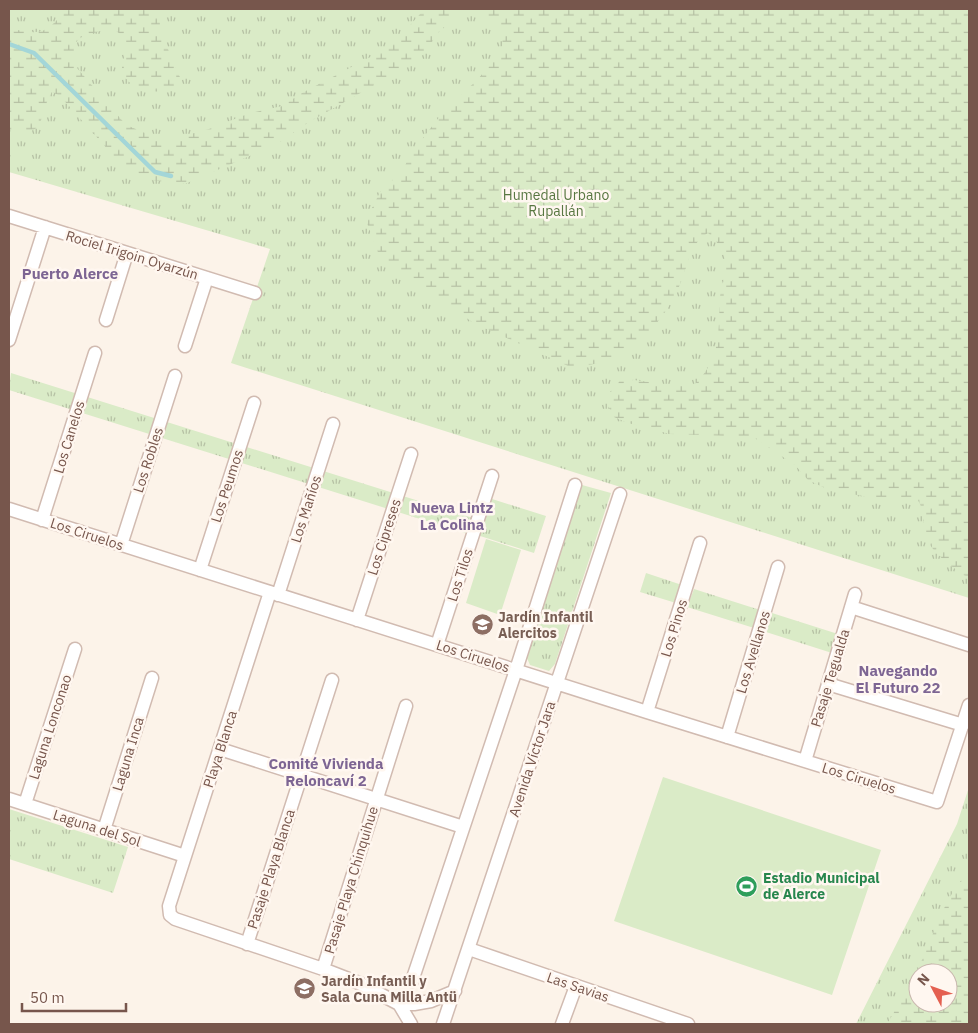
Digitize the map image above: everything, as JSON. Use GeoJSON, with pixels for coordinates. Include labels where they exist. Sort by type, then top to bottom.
{"type":"FeatureCollection","features":[{"type":"Feature","properties":{"kind":"street","name":"Rociel Irigoin Oyarzún"},"geometry":{"type":"LineString","coordinates":[[9,216],[255,293]]}},
{"type":"Feature","properties":{"kind":"street"},"geometry":{"type":"LineString","coordinates":[[9,340],[13,310],[44,227]]}},
{"type":"Feature","properties":{"kind":"street"},"geometry":{"type":"LineString","coordinates":[[106,320],[127,253]]}},
{"type":"Feature","properties":{"kind":"street"},"geometry":{"type":"LineString","coordinates":[[185,346],[207,278]]}},
{"type":"Feature","properties":{"kind":"street","name":"Los Canelos"},"geometry":{"type":"LineString","coordinates":[[42,520],[95,353]]}},
{"type":"Feature","properties":{"kind":"street","name":"Los Robles"},"geometry":{"type":"LineString","coordinates":[[121,545],[175,376]]}},
{"type":"Feature","properties":{"kind":"street","name":"Los Peumos"},"geometry":{"type":"LineString","coordinates":[[200,570],[254,403]]}},
{"type":"Feature","properties":{"kind":"street","name":"Los Mañíos"},"geometry":{"type":"LineString","coordinates":[[274,593],[334,424]]}},
{"type":"Feature","properties":{"kind":"street","name":"Los Cipreses"},"geometry":{"type":"LineString","coordinates":[[357,620],[411,454]]}},
{"type":"Feature","properties":{"kind":"street","name":"Los Tilos"},"geometry":{"type":"LineString","coordinates":[[437,645],[492,476]]}},
{"type":"Feature","properties":{"kind":"street"},"geometry":{"type":"LineString","coordinates":[[412,981],[516,670],[575,485]]}},
{"type":"Feature","properties":{"kind":"street","name":"Avenida Víctor Jara"},"geometry":{"type":"LineString","coordinates":[[444,1024],[620,494]]}},
{"type":"Feature","properties":{"kind":"street","name":"Los Ciruelos"},"geometry":{"type":"LineString","coordinates":[[9,509],[937,802],[963,725]]}},
{"type":"Feature","properties":{"kind":"street","name":"Los Pinos"},"geometry":{"type":"LineString","coordinates":[[647,712],[700,543]]}},
{"type":"Feature","properties":{"kind":"street","name":"Los Avellanos"},"geometry":{"type":"LineString","coordinates":[[727,737],[778,567]]}},
{"type":"Feature","properties":{"kind":"street","name":"Playa Blanca"},"geometry":{"type":"LineString","coordinates":[[248,944],[174,919],[170,915],[169,906],[220,749],[274,593]]}},
{"type":"Feature","properties":{"kind":"street","name":"Pasaje Tegualda"},"geometry":{"type":"LineString","coordinates":[[805,761],[855,594]]}},
{"type":"Feature","properties":{"kind":"street"},"geometry":{"type":"LineString","coordinates":[[851,607],[969,645]]}},
{"type":"Feature","properties":{"kind":"street","name":"Laguna Lonconao"},"geometry":{"type":"LineString","coordinates":[[25,804],[75,649]]}},
{"type":"Feature","properties":{"kind":"street","name":"Laguna Inca"},"geometry":{"type":"LineString","coordinates":[[104,830],[152,678]]}},
{"type":"Feature","properties":{"kind":"street","name":"Pasaje Playa Blanca"},"geometry":{"type":"LineString","coordinates":[[248,944],[332,680]]}},
{"type":"Feature","properties":{"kind":"street"},"geometry":{"type":"LineString","coordinates":[[828,684],[963,725],[969,706]]}},
{"type":"Feature","properties":{"kind":"street","name":"Pasaje Playa Chinquihue"},"geometry":{"type":"LineString","coordinates":[[323,969],[406,706]]}},
{"type":"Feature","properties":{"kind":"street"},"geometry":{"type":"LineString","coordinates":[[220,749],[463,826]]}},
{"type":"Feature","properties":{"kind":"street","name":"Laguna del Sol"},"geometry":{"type":"LineString","coordinates":[[9,799],[185,856]]}},
{"type":"Feature","properties":{"kind":"street"},"geometry":{"type":"LineString","coordinates":[[248,944],[323,969],[399,1004],[431,1001],[454,991]]}},
{"type":"Feature","properties":{"kind":"street","name":"Las Savias"},"geometry":{"type":"LineString","coordinates":[[468,949],[576,986],[671,1022],[688,1024]]}},
{"type":"Feature","properties":{"kind":"street"},"geometry":{"type":"LineString","coordinates":[[562,1024],[576,986]]}},
{"type":"Feature","properties":{"kind":"street"},"geometry":{"type":"LineString","coordinates":[[399,1004],[411,1024]]}},
{"type":"Feature","properties":{"kind":"green space","name":"Humedal Urbano Rupallán"},"geometry":{"type":"Polygon","coordinates":[[[9,9],[969,9],[969,598],[231,363],[270,249],[9,172],[9,9]]]}},
{"type":"Feature","properties":{"kind":"green space"},"geometry":{"type":"Polygon","coordinates":[[[67,9],[159,9],[160,27],[182,82],[176,87],[160,91],[143,90],[129,81],[122,69],[126,51],[125,40],[111,28],[83,36],[77,41],[71,61],[126,125],[165,141],[209,129],[250,113],[282,106],[302,93],[380,52],[404,32],[421,13],[421,9],[479,9],[464,10],[439,32],[419,60],[309,122],[277,144],[185,184],[150,180],[127,171],[60,96],[52,92],[40,123],[36,128],[22,132],[9,130],[9,28],[29,32],[42,31],[53,24],[67,9]]]}},
{"type":"Feature","properties":{"kind":"green space","name":"Humedal Urbano Rupallán"},"geometry":{"type":"Polygon","coordinates":[[[479,9],[969,9],[969,577],[963,575],[945,561],[930,545],[925,533],[923,514],[915,497],[877,499],[827,489],[808,480],[795,465],[753,437],[670,434],[628,423],[614,417],[608,406],[610,392],[620,381],[634,380],[670,385],[695,384],[710,364],[717,344],[720,297],[726,266],[720,248],[708,233],[696,244],[670,305],[648,333],[634,345],[619,354],[603,362],[586,366],[568,366],[474,323],[382,263],[367,223],[380,192],[400,173],[444,111],[478,79],[495,59],[502,46],[504,28],[479,9]]]}},
{"type":"Feature","properties":{"kind":"green space"},"geometry":{"type":"Polygon","coordinates":[[[11,373],[473,518],[468,534],[9,390],[11,373]]]}},
{"type":"Feature","properties":{"kind":"green space"},"geometry":{"type":"Polygon","coordinates":[[[582,485],[611,493],[555,664],[549,671],[530,665],[527,658],[582,485]]]}},
{"type":"Feature","properties":{"kind":"green space"},"geometry":{"type":"Polygon","coordinates":[[[489,498],[546,516],[534,553],[477,535],[489,498]]]}},
{"type":"Feature","properties":{"kind":"green space"},"geometry":{"type":"Polygon","coordinates":[[[486,539],[521,550],[500,615],[466,603],[486,539]]]}},
{"type":"Feature","properties":{"kind":"green space"},"geometry":{"type":"Polygon","coordinates":[[[646,573],[682,585],[676,603],[640,592],[646,573]]]}},
{"type":"Feature","properties":{"kind":"green space"},"geometry":{"type":"Polygon","coordinates":[[[694,589],[760,610],[754,628],[687,607],[694,589]]]}},
{"type":"Feature","properties":{"kind":"green space"},"geometry":{"type":"Polygon","coordinates":[[[772,613],[838,634],[832,653],[766,632],[772,613]]]}},
{"type":"Feature","properties":{"kind":"green space","name":"Estadio Municipal de Alerce"},"geometry":{"type":"Polygon","coordinates":[[[663,777],[881,850],[832,995],[614,921],[663,777]]]}},
{"type":"Feature","properties":{"kind":"green space"},"geometry":{"type":"Polygon","coordinates":[[[969,787],[969,1024],[856,1024],[957,824],[969,787]]]}},
{"type":"Feature","properties":{"kind":"green space"},"geometry":{"type":"Polygon","coordinates":[[[9,809],[128,847],[113,893],[9,859],[9,809]]]}},
{"type":"Feature","properties":{"kind":"green space"},"geometry":{"type":"Polygon","coordinates":[[[969,872],[969,1024],[887,1024],[908,988],[908,1013],[958,1013],[958,963],[920,963],[952,894],[969,872]]]}},
{"type":"Feature","properties":{"kind":"waterway"},"geometry":{"type":"LineString","coordinates":[[9,44],[34,53],[155,172],[171,176]]}},
{"type":"Feature","properties":{"kind":"place","name":"Jardín Infantil Alercitos"},"geometry":{"type":"Point","coordinates":[482,625]}},
{"type":"Feature","properties":{"kind":"place","name":"Estadio Municipal de Alerce"},"geometry":{"type":"Point","coordinates":[747,886]}},
{"type":"Feature","properties":{"kind":"place","name":"Jardín Infantil y Sala Cuna Milla Antü"},"geometry":{"type":"Point","coordinates":[305,989]}},
{"type":"Feature","properties":{"kind":"district","name":"Puerto Alerce"},"geometry":{"type":"Point","coordinates":[70,274]}},
{"type":"Feature","properties":{"kind":"district","name":"Nueva Lintz La Colina"},"geometry":{"type":"Point","coordinates":[452,516]}},
{"type":"Feature","properties":{"kind":"district","name":"Navegando El Futuro 22"},"geometry":{"type":"Point","coordinates":[898,680]}},
{"type":"Feature","properties":{"kind":"district","name":"Comité Vivienda Reloncaví 2"},"geometry":{"type":"Point","coordinates":[326,772]}}]}
